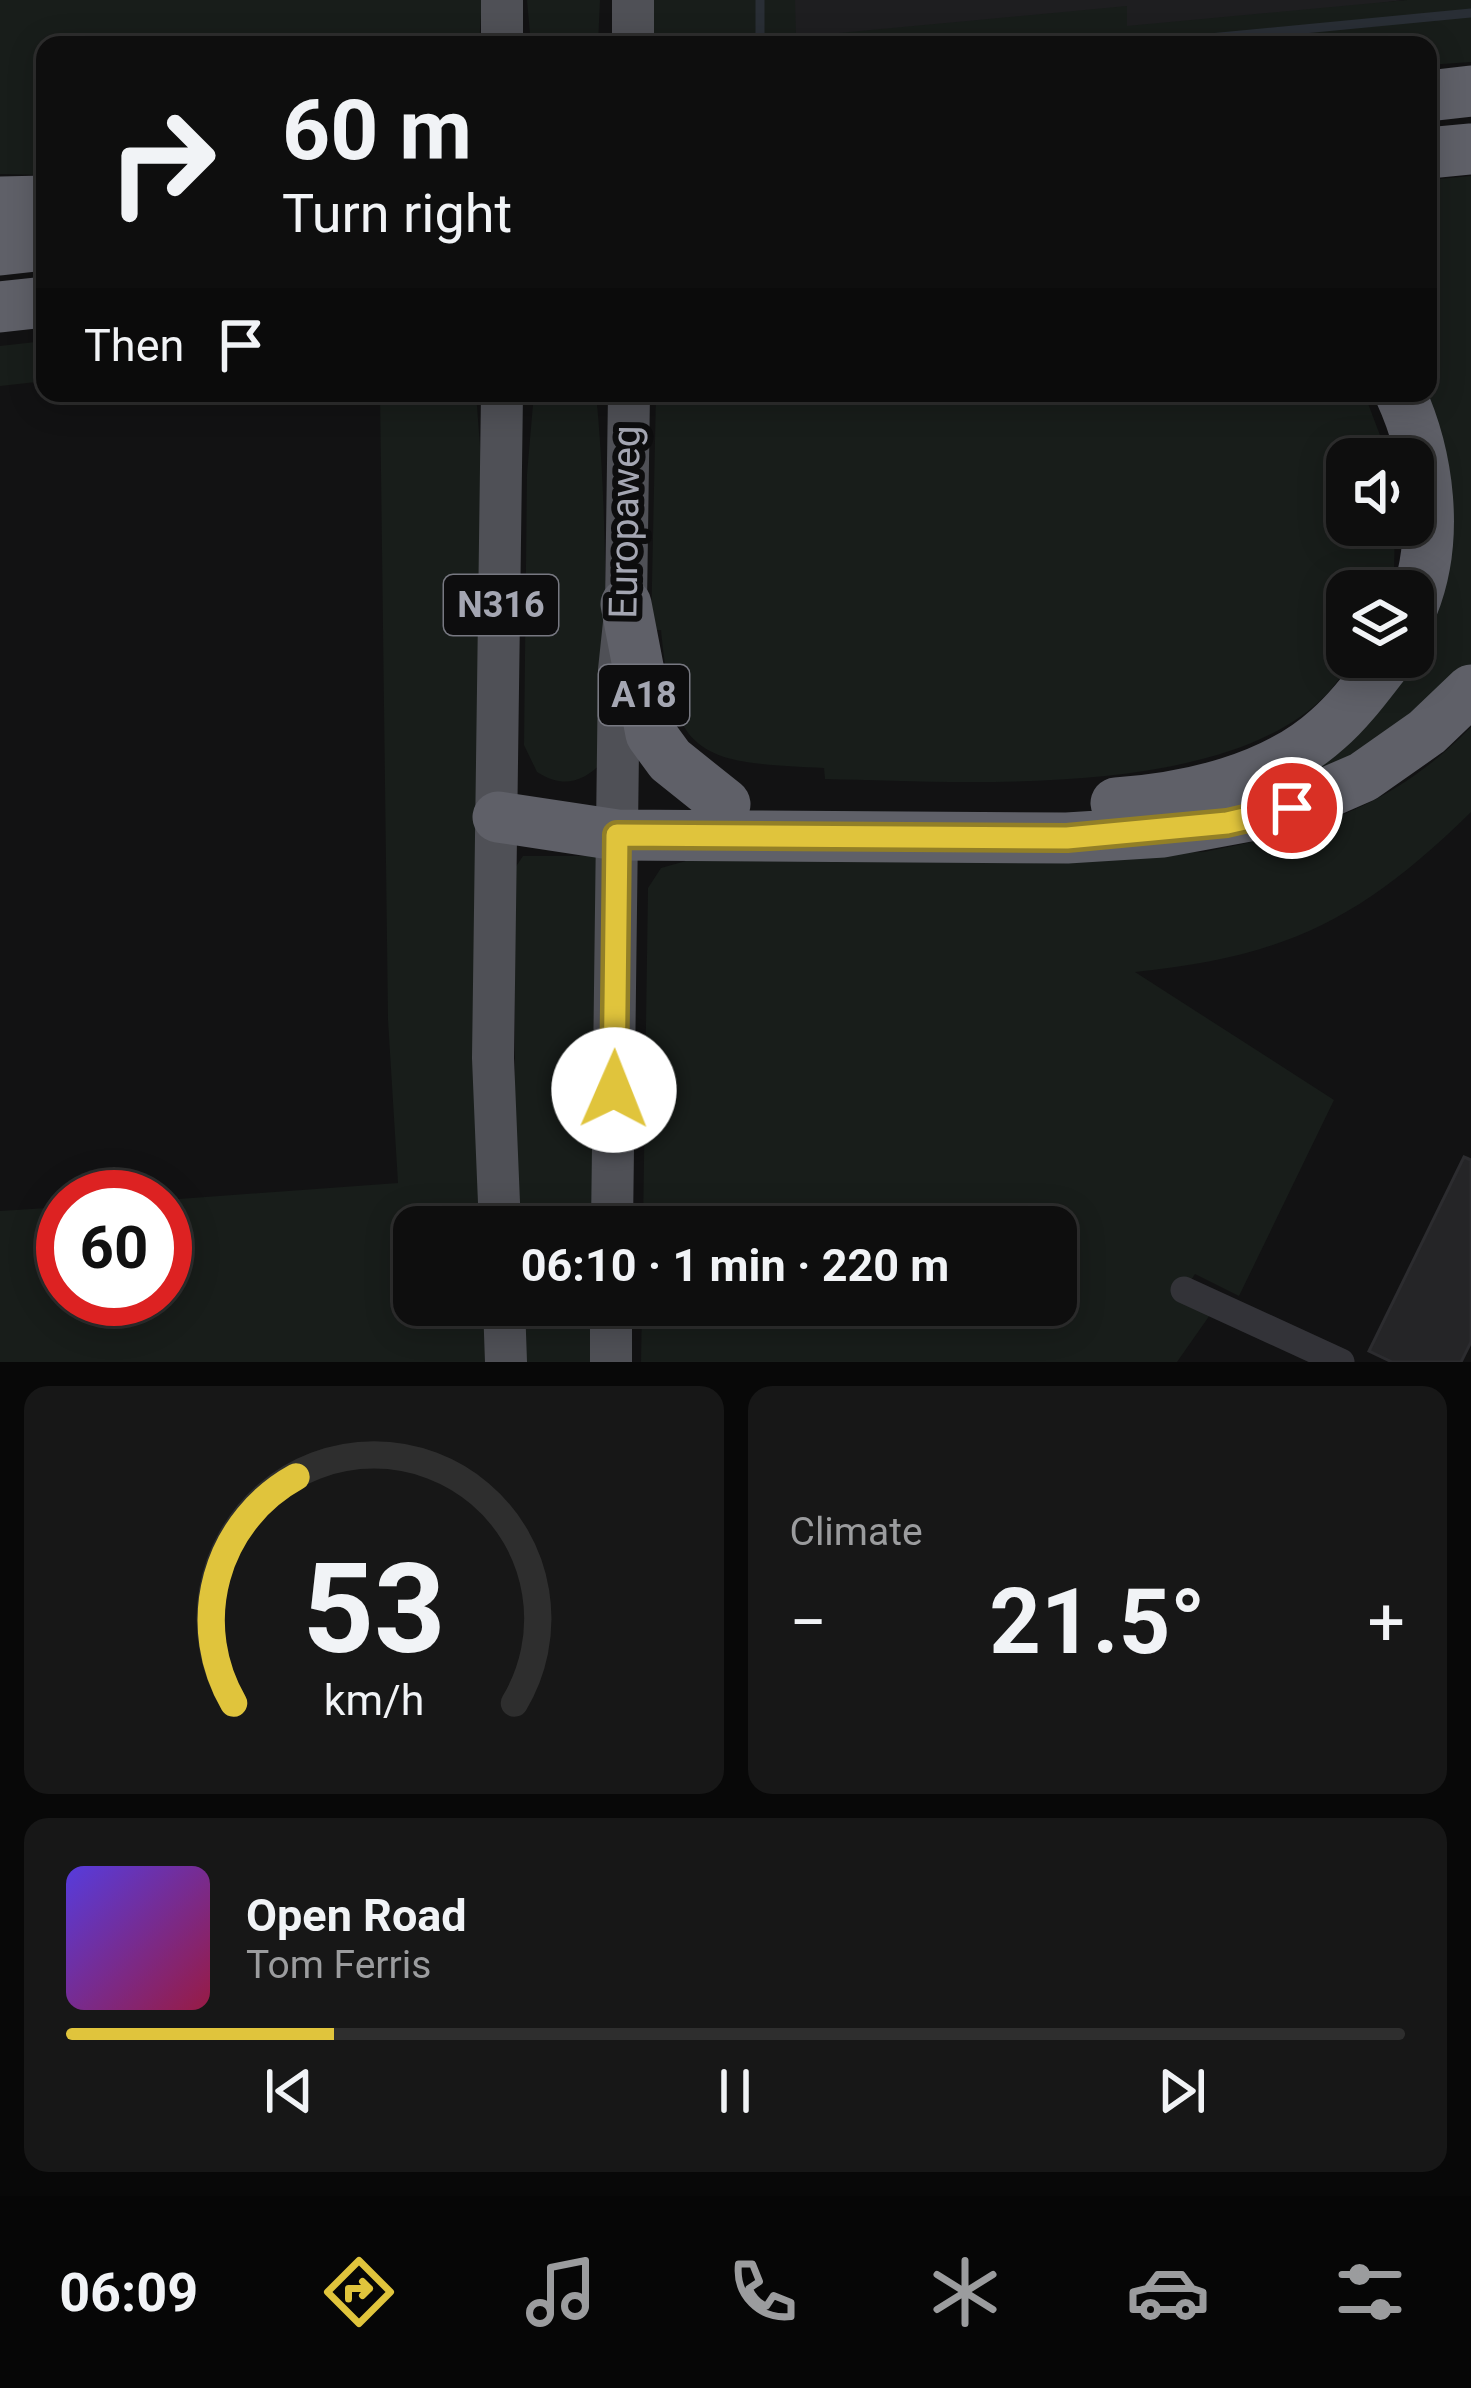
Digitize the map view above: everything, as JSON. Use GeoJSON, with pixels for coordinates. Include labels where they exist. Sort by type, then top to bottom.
{"type":"FeatureCollection","features":[{"type":"Feature","properties":{"kind":"highway"},"geometry":{"type":"LineString","coordinates":[[1437,95],[1471,91]]}},
{"type":"Feature","properties":{"kind":"highway"},"geometry":{"type":"LineString","coordinates":[[1437,152],[1471,149]]}},
{"type":"Feature","properties":{"kind":"highway"},"geometry":{"type":"LineString","coordinates":[[0,202],[36,200]]}},
{"type":"Feature","properties":{"kind":"highway"},"geometry":{"type":"LineString","coordinates":[[0,250],[36,246]]}},
{"type":"Feature","properties":{"kind":"highway"},"geometry":{"type":"LineString","coordinates":[[0,307],[36,303]]}},
{"type":"Feature","properties":{"kind":"highway"},"geometry":{"type":"LineString","coordinates":[[1404,402],[1416,429],[1426,485],[1427,547],[1422,570]]}},
{"type":"Feature","properties":{"kind":"highway","name":"A18"},"geometry":{"type":"LineString","coordinates":[[626,604],[651,734],[670,760],[724,804]]}},
{"type":"Feature","properties":{"kind":"highway"},"geometry":{"type":"LineString","coordinates":[[618,819],[724,804],[1087,805],[1168,797],[1265,768],[1325,732],[1372,678]]}},
{"type":"Feature","properties":{"kind":"highway"},"geometry":{"type":"LineString","coordinates":[[498,817],[1067,838],[1227,823],[1292,808],[1364,777],[1427,732],[1471,690]]}},
{"type":"Feature","properties":{"kind":"main road"},"geometry":{"type":"LineString","coordinates":[[502,0],[502,36]]}},
{"type":"Feature","properties":{"kind":"main road"},"geometry":{"type":"LineString","coordinates":[[633,0],[633,36]]}},
{"type":"Feature","properties":{"kind":"main road","name":"N316"},"geometry":{"type":"LineString","coordinates":[[499,1206],[493,1058],[502,402]]}},
{"type":"Feature","properties":{"kind":"main road","name":"Europaweg"},"geometry":{"type":"LineString","coordinates":[[613,1206],[619,670],[626,604],[628,402]]}},
{"type":"Feature","properties":{"kind":"main road"},"geometry":{"type":"LineString","coordinates":[[505,1326],[506,1362]]}},
{"type":"Feature","properties":{"kind":"main road"},"geometry":{"type":"LineString","coordinates":[[611,1326],[611,1362]]}},
{"type":"Feature","properties":{"kind":"street"},"geometry":{"type":"LineString","coordinates":[[1184,1290],[1341,1362]]}},
{"type":"Feature","properties":{"kind":"shaded area"},"geometry":{"type":"Polygon","coordinates":[[[0,0],[482,0],[480,36],[36,36],[36,175],[0,174],[0,0]]]}},
{"type":"Feature","properties":{"kind":"shaded area"},"geometry":{"type":"Polygon","coordinates":[[[527,0],[600,0],[598,36],[530,36],[527,0]]]}},
{"type":"Feature","properties":{"kind":"shaded area"},"geometry":{"type":"Polygon","coordinates":[[[651,0],[795,0],[796,36],[654,36],[651,0]]]}},
{"type":"Feature","properties":{"kind":"shaded area"},"geometry":{"type":"Polygon","coordinates":[[[762,0],[1404,0],[1124,36],[763,36],[762,0]]]}},
{"type":"Feature","properties":{"kind":"shaded area"},"geometry":{"type":"Polygon","coordinates":[[[1407,0],[1471,0],[1471,62],[1437,64],[1437,36],[807,36],[1127,6],[1127,26],[1407,0]]]}},
{"type":"Feature","properties":{"kind":"shaded area"},"geometry":{"type":"Polygon","coordinates":[[[1471,176],[1471,665],[1402,729],[1309,784],[1298,773],[1392,678],[1434,678],[1434,570],[1419,570],[1418,546],[1434,546],[1434,438],[1415,438],[1413,402],[1437,402],[1437,179],[1471,176]]]}},
{"type":"Feature","properties":{"kind":"shaded area"},"geometry":{"type":"Polygon","coordinates":[[[36,342],[36,382],[0,386],[0,346],[36,342]]]}},
{"type":"Feature","properties":{"kind":"shaded area"},"geometry":{"type":"Polygon","coordinates":[[[380,402],[477,402],[483,485],[483,1206],[393,1206],[393,1326],[490,1326],[493,1362],[0,1362],[0,1211],[36,1209],[36,1326],[192,1326],[192,1198],[398,1183],[388,1020],[380,402]]]}},
{"type":"Feature","properties":{"kind":"shaded area"},"geometry":{"type":"Polygon","coordinates":[[[533,402],[597,402],[605,577],[604,761],[573,781],[537,772],[524,745],[527,474],[533,402]]]}},
{"type":"Feature","properties":{"kind":"shaded area"},"geometry":{"type":"Polygon","coordinates":[[[656,402],[1367,402],[1381,438],[1326,438],[1326,546],[1395,546],[1394,570],[1326,570],[1326,678],[1339,678],[1326,695],[1281,729],[1224,753],[1159,769],[1089,778],[825,779],[824,768],[749,762],[702,746],[686,730],[675,706],[661,630],[651,630],[656,402]]]}},
{"type":"Feature","properties":{"kind":"shaded area"},"geometry":{"type":"Polygon","coordinates":[[[1471,727],[1471,812],[1394,880],[1320,926],[1280,943],[1236,956],[1135,972],[1334,1100],[1239,1296],[1195,1274],[1181,1296],[1212,1312],[1177,1362],[641,1362],[642,1326],[1077,1326],[1077,1206],[643,1206],[648,888],[661,868],[686,861],[1204,852],[1281,835],[1348,812],[1410,778],[1471,727]]]}},
{"type":"Feature","properties":{"kind":"shaded area"},"geometry":{"type":"Polygon","coordinates":[[[523,856],[607,856],[599,1206],[515,1206],[515,868],[523,856]]]}},
{"type":"Feature","properties":{"kind":"shaded area"},"geometry":{"type":"Polygon","coordinates":[[[520,1326],[597,1326],[596,1362],[523,1362],[520,1326]]]}},
{"type":"Feature","properties":{"kind":"building"},"geometry":{"type":"Polygon","coordinates":[[[1464,1157],[1471,1160],[1471,1342],[1461,1362],[1392,1362],[1369,1351],[1464,1157]]]}},
{"type":"Feature","properties":{"kind":"waterway"},"geometry":{"type":"LineString","coordinates":[[760,0],[760,36]]}},
{"type":"Feature","properties":{"kind":"waterway"},"geometry":{"type":"LineString","coordinates":[[1230,36],[1471,13]]}},
{"type":"Feature","properties":{"kind":"route"},"geometry":{"type":"LineString","coordinates":[[614,1090],[617,835],[1067,838],[1163,832],[1292,808]]}}]}
